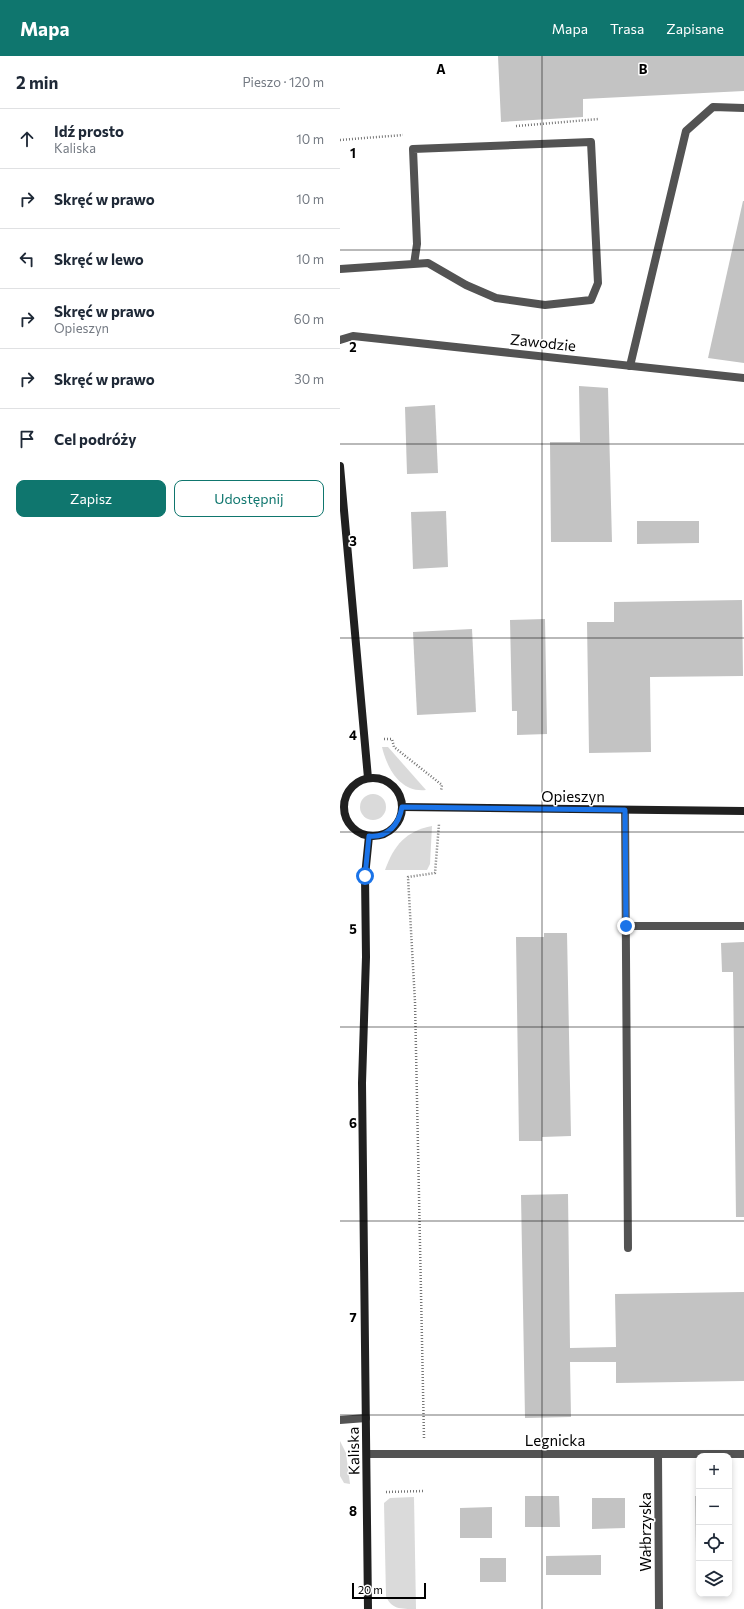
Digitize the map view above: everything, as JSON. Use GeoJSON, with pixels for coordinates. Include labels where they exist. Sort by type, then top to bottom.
{"type":"FeatureCollection","features":[{"type":"Feature","properties":{"kind":"street"},"geometry":{"type":"LineString","coordinates":[[630,366],[686,130],[713,107],[744,108]]}},
{"type":"Feature","properties":{"kind":"street"},"geometry":{"type":"LineString","coordinates":[[340,269],[414,264],[428,263],[466,285],[496,298],[545,304],[591,300],[598,282],[591,142],[413,149],[417,244],[414,264]]}},
{"type":"Feature","properties":{"kind":"street","name":"Zawodzie"},"geometry":{"type":"LineString","coordinates":[[340,340],[353,336],[744,378]]}},
{"type":"Feature","properties":{"kind":"street"},"geometry":{"type":"LineString","coordinates":[[340,466],[368,778]]}},
{"type":"Feature","properties":{"kind":"street"},"geometry":{"type":"LineString","coordinates":[[368,778],[382,779],[390,783],[400,798],[402,807],[401,816],[390,831],[382,835],[369,836],[356,831],[349,824],[343,807],[349,790],[355,784],[368,778]]}},
{"type":"Feature","properties":{"kind":"street","name":"Opieszyn"},"geometry":{"type":"LineString","coordinates":[[402,807],[744,811]]}},
{"type":"Feature","properties":{"kind":"street"},"geometry":{"type":"LineString","coordinates":[[625,810],[628,1248]]}},
{"type":"Feature","properties":{"kind":"street","name":"Kaliska"},"geometry":{"type":"LineString","coordinates":[[368,1609],[362,1083],[366,957],[365,876],[369,836]]}},
{"type":"Feature","properties":{"kind":"street"},"geometry":{"type":"LineString","coordinates":[[626,926],[744,926]]}},
{"type":"Feature","properties":{"kind":"street"},"geometry":{"type":"LineString","coordinates":[[340,1420],[366,1418]]}},
{"type":"Feature","properties":{"kind":"street","name":"Legnicka"},"geometry":{"type":"LineString","coordinates":[[366,1454],[744,1454]]}},
{"type":"Feature","properties":{"kind":"street","name":"Wałbrzyska"},"geometry":{"type":"LineString","coordinates":[[658,1454],[659,1609]]}},
{"type":"Feature","properties":{"kind":"path"},"geometry":{"type":"LineString","coordinates":[[384,739],[392,739],[394,746],[442,785],[441,794]]}},
{"type":"Feature","properties":{"kind":"path"},"geometry":{"type":"LineString","coordinates":[[424,1443],[415,1002],[408,877],[435,873],[439,824]]}},
{"type":"Feature","properties":{"kind":"path"},"geometry":{"type":"LineString","coordinates":[[386,1492],[424,1491]]}},
{"type":"Feature","properties":{"kind":"shaded area"},"geometry":{"type":"Polygon","coordinates":[[[382,747],[388,747],[426,790],[409,788],[396,778],[387,763],[382,747]]]}},
{"type":"Feature","properties":{"kind":"shaded area"},"geometry":{"type":"Polygon","coordinates":[[[373,794],[382,798],[386,807],[382,816],[373,820],[364,816],[360,807],[364,798],[373,794]]]}},
{"type":"Feature","properties":{"kind":"shaded area"},"geometry":{"type":"Polygon","coordinates":[[[432,826],[430,864],[427,870],[385,870],[392,853],[402,840],[415,831],[432,826]]]}},
{"type":"Feature","properties":{"kind":"shaded area"},"geometry":{"type":"Polygon","coordinates":[[[340,1441],[346,1453],[350,1484],[344,1483],[340,1476],[340,1441]]]}},
{"type":"Feature","properties":{"kind":"shaded area"},"geometry":{"type":"Polygon","coordinates":[[[414,1497],[416,1609],[405,1609],[393,1606],[386,1596],[384,1503],[390,1498],[414,1497]]]}},
{"type":"Feature","properties":{"kind":"building"},"geometry":{"type":"Polygon","coordinates":[[[498,56],[744,56],[744,91],[583,99],[583,117],[501,122],[498,56]]]}},
{"type":"Feature","properties":{"kind":"building"},"geometry":{"type":"Polygon","coordinates":[[[744,201],[744,363],[708,358],[744,201]]]}},
{"type":"Feature","properties":{"kind":"building"},"geometry":{"type":"Polygon","coordinates":[[[579,386],[608,388],[612,542],[551,542],[550,442],[580,442],[579,386]]]}},
{"type":"Feature","properties":{"kind":"building"},"geometry":{"type":"Polygon","coordinates":[[[435,405],[438,473],[407,474],[405,407],[435,405]]]}},
{"type":"Feature","properties":{"kind":"building"},"geometry":{"type":"Polygon","coordinates":[[[446,511],[448,567],[413,569],[411,512],[446,511]]]}},
{"type":"Feature","properties":{"kind":"building"},"geometry":{"type":"Polygon","coordinates":[[[637,521],[699,521],[699,543],[637,544],[637,521]]]}},
{"type":"Feature","properties":{"kind":"building"},"geometry":{"type":"Polygon","coordinates":[[[742,600],[743,676],[650,677],[651,752],[589,753],[587,622],[614,622],[614,602],[742,600]]]}},
{"type":"Feature","properties":{"kind":"building"},"geometry":{"type":"Polygon","coordinates":[[[545,619],[547,734],[517,735],[517,711],[512,711],[510,620],[545,619]]]}},
{"type":"Feature","properties":{"kind":"building"},"geometry":{"type":"Polygon","coordinates":[[[472,629],[476,712],[417,715],[413,632],[472,629]]]}},
{"type":"Feature","properties":{"kind":"building"},"geometry":{"type":"Polygon","coordinates":[[[544,933],[567,933],[571,1136],[542,1137],[542,1141],[519,1141],[516,937],[544,937],[544,933]]]}},
{"type":"Feature","properties":{"kind":"building"},"geometry":{"type":"Polygon","coordinates":[[[744,942],[744,1217],[736,1217],[733,972],[722,972],[721,943],[744,942]]]}},
{"type":"Feature","properties":{"kind":"building"},"geometry":{"type":"Polygon","coordinates":[[[568,1194],[570,1348],[616,1347],[615,1294],[744,1292],[744,1381],[616,1383],[616,1362],[570,1362],[571,1417],[525,1418],[521,1195],[568,1194]]]}},
{"type":"Feature","properties":{"kind":"building"},"geometry":{"type":"Polygon","coordinates":[[[525,1496],[559,1496],[560,1527],[525,1527],[525,1496]]]}},
{"type":"Feature","properties":{"kind":"building"},"geometry":{"type":"Polygon","coordinates":[[[695,1496],[696,1496],[696,1554],[695,1496]]]}},
{"type":"Feature","properties":{"kind":"building"},"geometry":{"type":"Polygon","coordinates":[[[592,1498],[625,1498],[625,1528],[592,1529],[592,1498]]]}},
{"type":"Feature","properties":{"kind":"building"},"geometry":{"type":"Polygon","coordinates":[[[492,1507],[492,1538],[460,1538],[460,1508],[492,1507]]]}},
{"type":"Feature","properties":{"kind":"building"},"geometry":{"type":"Polygon","coordinates":[[[601,1555],[601,1575],[546,1575],[546,1556],[601,1555]]]}},
{"type":"Feature","properties":{"kind":"building"},"geometry":{"type":"Polygon","coordinates":[[[480,1558],[506,1558],[506,1582],[480,1582],[480,1558]]]}},
{"type":"Feature","properties":{"kind":"route"},"geometry":{"type":"LineString","coordinates":[[365,876],[369,836],[382,835],[390,831],[401,816],[402,807],[625,810],[626,926]]}}]}
